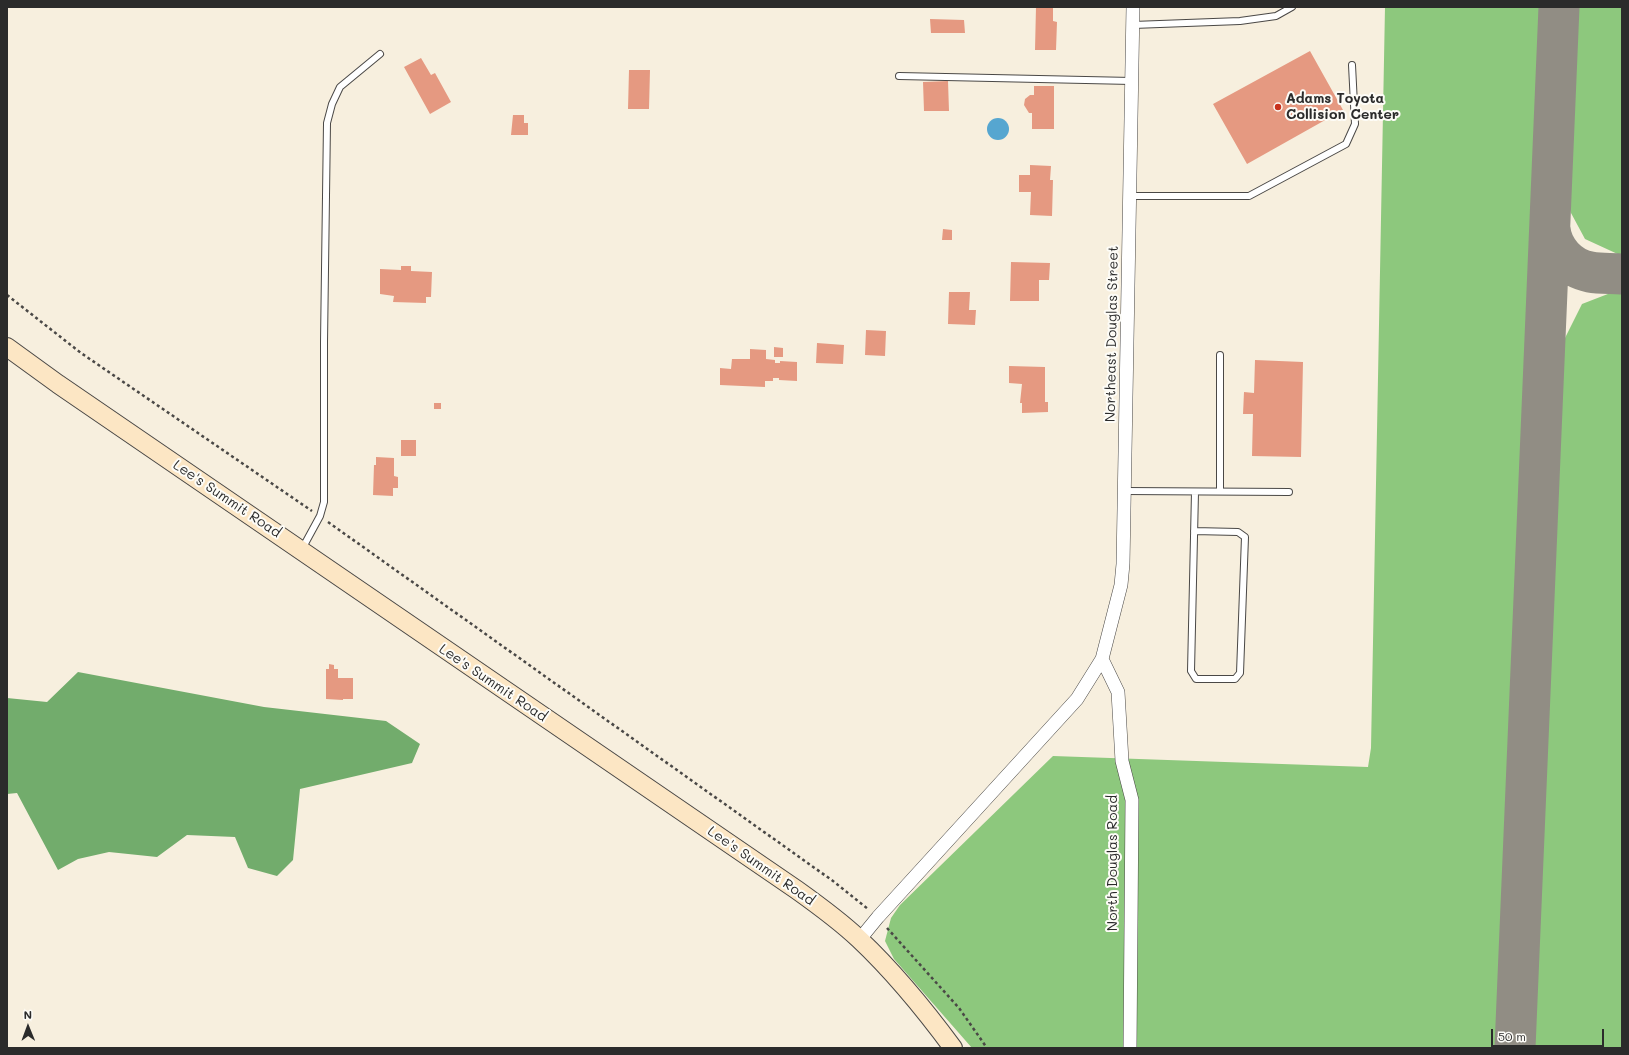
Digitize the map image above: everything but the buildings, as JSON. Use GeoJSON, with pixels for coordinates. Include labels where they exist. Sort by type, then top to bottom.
{"type":"FeatureCollection","features":[{"type":"Feature","properties":{"kind":"main road","name":"Lee's Summit Road"},"geometry":{"type":"LineString","coordinates":[[7,347],[58,384],[832,915],[860,939],[910,992],[953,1048]]}},
{"type":"Feature","properties":{"kind":"street","name":"Northeast Douglas Street"},"geometry":{"type":"LineString","coordinates":[[860,939],[878,917],[1077,700],[1102,659],[1121,585],[1125,491],[1133,7]]}},
{"type":"Feature","properties":{"kind":"street","name":"North Douglas Road"},"geometry":{"type":"LineString","coordinates":[[1102,659],[1118,692],[1122,761],[1132,800],[1130,1048]]}},
{"type":"Feature","properties":{"kind":"lane"},"geometry":{"type":"LineString","coordinates":[[1133,25],[1247,20],[1276,16],[1292,7]]}},
{"type":"Feature","properties":{"kind":"lane"},"geometry":{"type":"LineString","coordinates":[[302,550],[320,516],[324,502],[324,342],[327,123],[332,104],[340,87],[380,54]]}},
{"type":"Feature","properties":{"kind":"lane"},"geometry":{"type":"LineString","coordinates":[[1130,196],[1249,196],[1346,144],[1355,124],[1352,65]]}},
{"type":"Feature","properties":{"kind":"lane"},"geometry":{"type":"LineString","coordinates":[[899,76],[1132,80]]}},
{"type":"Feature","properties":{"kind":"lane"},"geometry":{"type":"LineString","coordinates":[[1220,354],[1220,491]]}},
{"type":"Feature","properties":{"kind":"lane"},"geometry":{"type":"LineString","coordinates":[[1125,491],[1289,492]]}},
{"type":"Feature","properties":{"kind":"lane"},"geometry":{"type":"LineString","coordinates":[[1194,492],[1191,671],[1196,679],[1235,679],[1240,673],[1245,537],[1238,532],[1194,531]]}},
{"type":"Feature","properties":{"kind":"path"},"geometry":{"type":"LineString","coordinates":[[7,295],[81,353],[320,516],[834,881],[878,917],[959,1008],[987,1048]]}},
{"type":"Feature","properties":{"kind":"green space"},"geometry":{"type":"Polygon","coordinates":[[[1385,7],[1547,7],[1505,1048],[972,1048],[894,959],[885,941],[891,918],[900,905],[1053,756],[1368,767],[1371,748],[1385,7]]]}},
{"type":"Feature","properties":{"kind":"green space"},"geometry":{"type":"Polygon","coordinates":[[[1570,7],[1622,7],[1622,256],[1585,239],[1571,213],[1567,196],[1564,135],[1570,7]]]}},
{"type":"Feature","properties":{"kind":"green space"},"geometry":{"type":"Polygon","coordinates":[[[1613,292],[1622,292],[1622,1048],[1531,1048],[1530,1016],[1556,410],[1565,338],[1582,304],[1613,292]]]}},
{"type":"Feature","properties":{"kind":"green space"},"geometry":{"type":"Polygon","coordinates":[[[78,672],[264,707],[386,721],[420,744],[412,763],[300,789],[293,860],[277,876],[248,868],[235,837],[187,835],[157,857],[109,852],[78,859],[58,870],[17,793],[7,794],[7,698],[47,702],[78,672]]]}},
{"type":"Feature","properties":{"kind":"water"},"geometry":{"type":"Polygon","coordinates":[[[994,118],[1002,118],[1009,125],[1009,133],[1002,140],[994,140],[987,133],[987,125],[994,118]]]}},
{"type":"Feature","properties":{"kind":"taxiway"},"geometry":{"type":"LineString","coordinates":[[1515,1048],[1559,7]]}},
{"type":"Feature","properties":{"kind":"taxiway"},"geometry":{"type":"LineString","coordinates":[[1550,229],[1551,237],[1558,251],[1575,267],[1590,272],[1622,274]]}},
{"type":"Feature","properties":{"kind":"place","name":"Adams Toyota Collision Center"},"geometry":{"type":"Point","coordinates":[1278,107]}}]}
